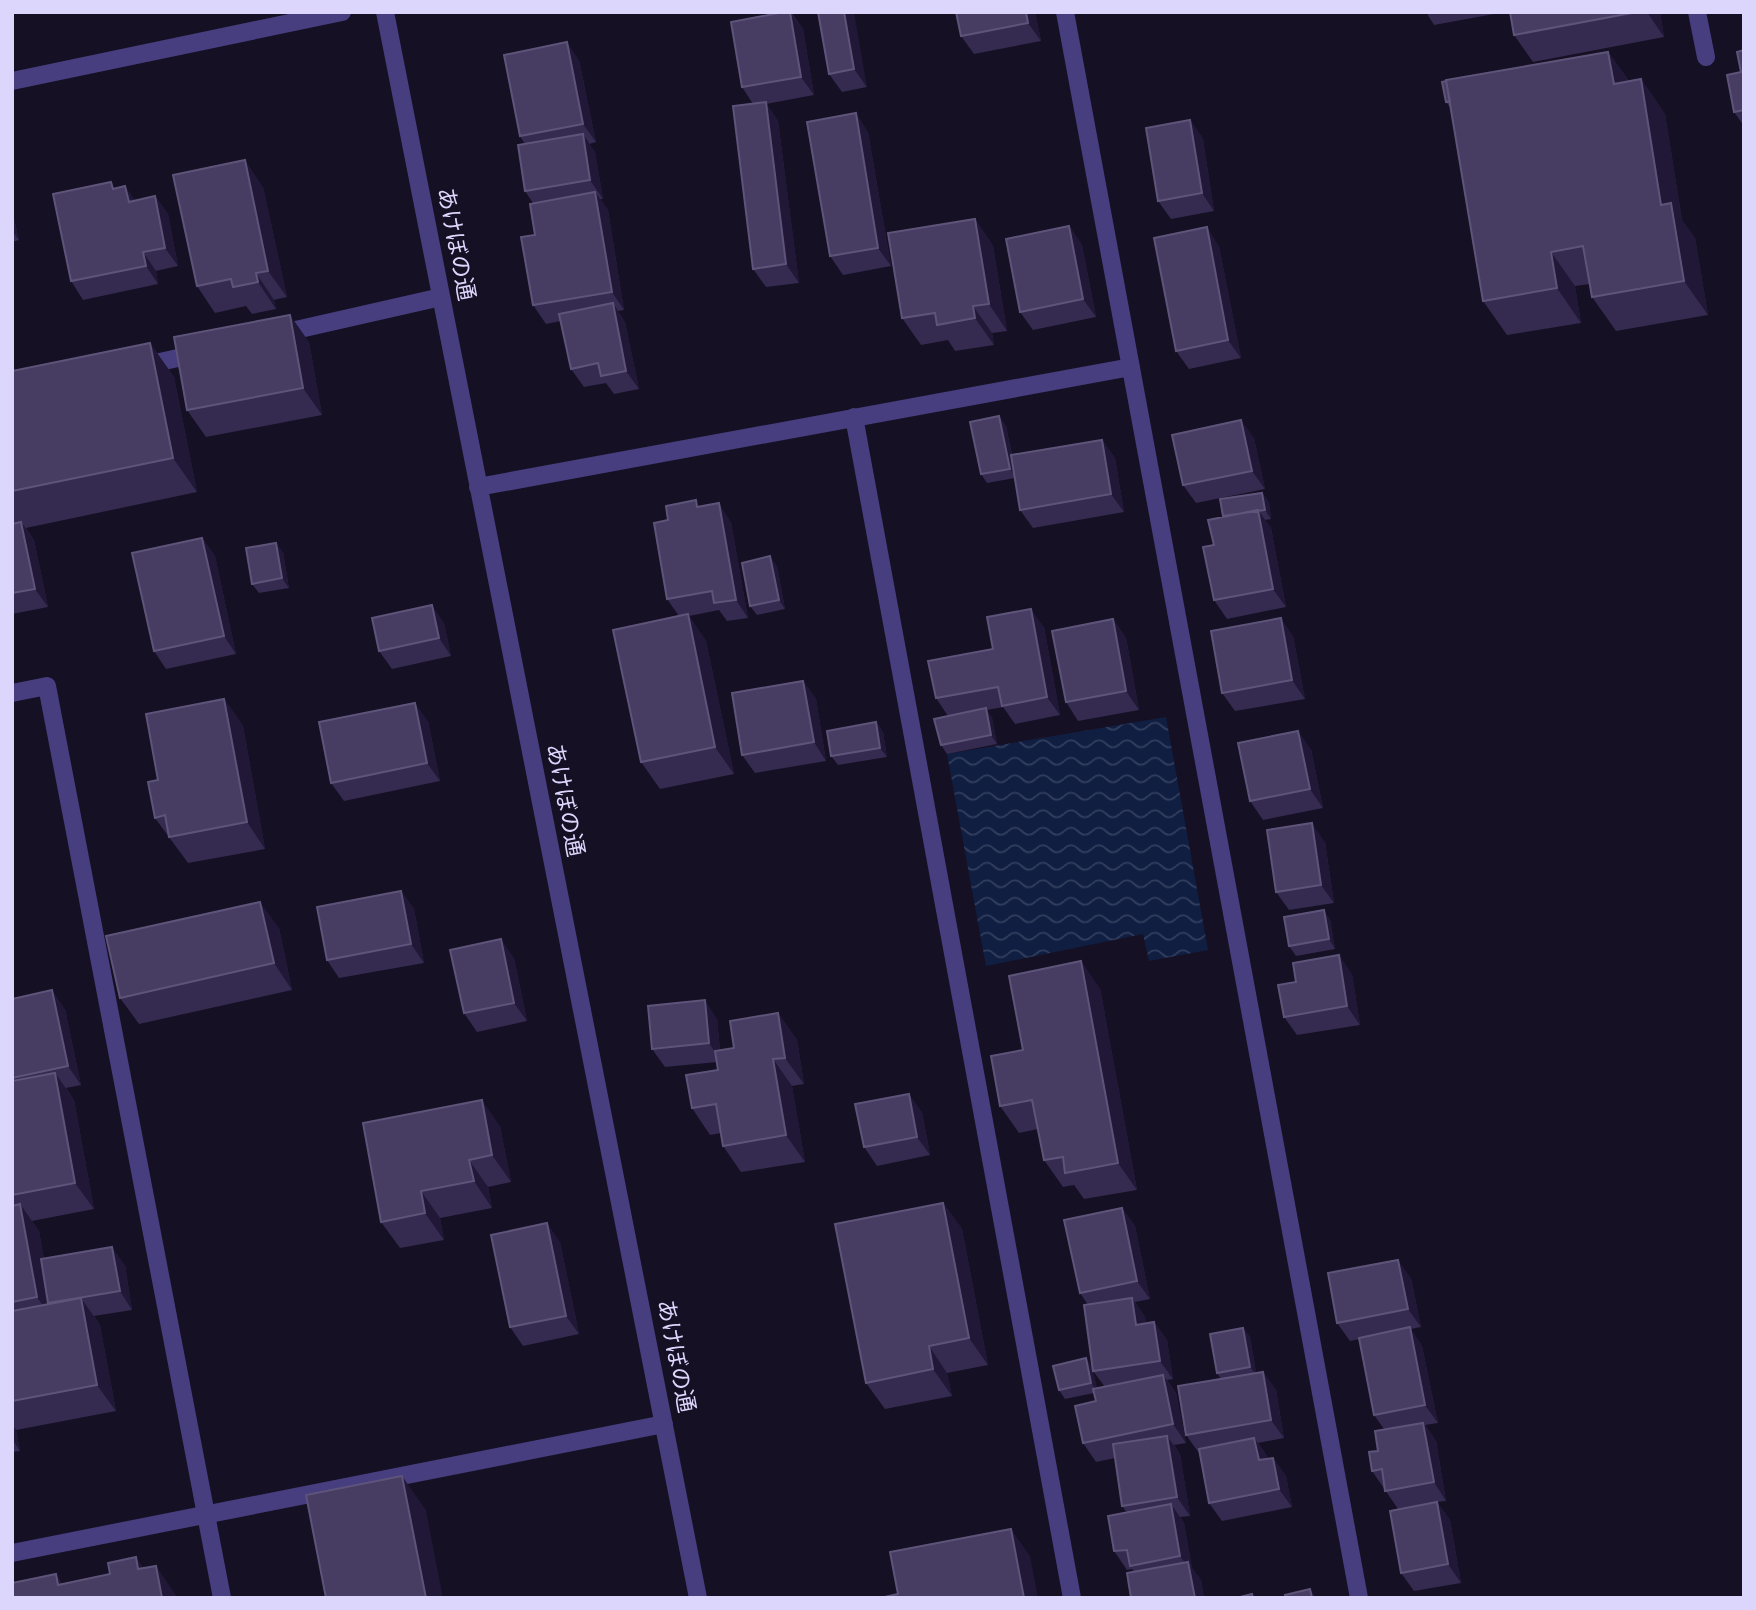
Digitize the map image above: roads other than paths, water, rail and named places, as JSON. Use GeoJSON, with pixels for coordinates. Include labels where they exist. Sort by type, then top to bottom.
{"type":"FeatureCollection","features":[{"type":"Feature","properties":{"kind":"street"},"geometry":{"type":"LineString","coordinates":[[12,81],[342,12]]}},
{"type":"Feature","properties":{"kind":"street","name":"あけぼの通"},"geometry":{"type":"LineString","coordinates":[[385,12],[698,1598]]}},
{"type":"Feature","properties":{"kind":"street"},"geometry":{"type":"LineString","coordinates":[[1065,12],[1359,1598]]}},
{"type":"Feature","properties":{"kind":"street"},"geometry":{"type":"LineString","coordinates":[[1697,12],[1706,57]]}},
{"type":"Feature","properties":{"kind":"street"},"geometry":{"type":"LineString","coordinates":[[254,340],[442,297]]}},
{"type":"Feature","properties":{"kind":"street"},"geometry":{"type":"LineString","coordinates":[[120,371],[214,349]]}},
{"type":"Feature","properties":{"kind":"street"},"geometry":{"type":"LineString","coordinates":[[478,487],[1131,368]]}},
{"type":"Feature","properties":{"kind":"street"},"geometry":{"type":"LineString","coordinates":[[854,417],[1072,1598]]}},
{"type":"Feature","properties":{"kind":"street"},"geometry":{"type":"LineString","coordinates":[[12,692],[47,686],[222,1598]]}},
{"type":"Feature","properties":{"kind":"street"},"geometry":{"type":"LineString","coordinates":[[12,1553],[664,1424]]}},
{"type":"Feature","properties":{"kind":"water"},"geometry":{"type":"Polygon","coordinates":[[[1166,717],[1208,950],[1149,961],[1143,934],[986,966],[947,754],[1166,717]]]}}]}
